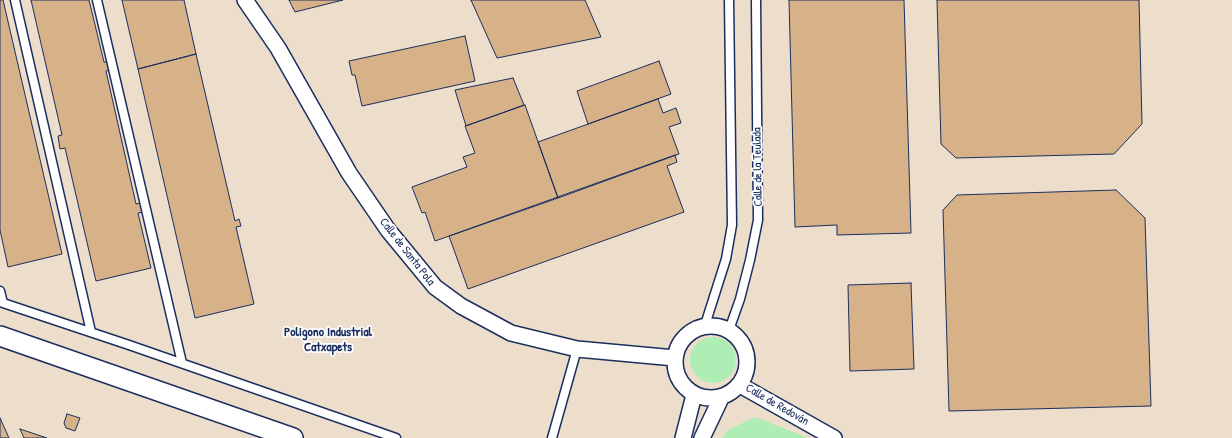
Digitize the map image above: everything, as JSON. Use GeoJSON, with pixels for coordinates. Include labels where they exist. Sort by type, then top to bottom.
{"type":"FeatureCollection","features":[{"type":"Feature","properties":{"kind":"street","name":"Calle de Santa Pola"},"geometry":{"type":"LineString","coordinates":[[245,0],[278,48],[349,173],[388,230],[435,288],[461,306],[511,333],[577,349],[674,358]]}},
{"type":"Feature","properties":{"kind":"street"},"geometry":{"type":"LineString","coordinates":[[705,325],[718,326],[729,330],[739,338],[747,352],[748,362],[746,374],[740,385],[730,393],[717,398],[703,398],[694,395],[684,387],[675,371],[674,358],[678,346],[683,338],[693,330],[705,325]]}},
{"type":"Feature","properties":{"kind":"street"},"geometry":{"type":"LineString","coordinates":[[0,336],[293,438]]}},
{"type":"Feature","properties":{"kind":"street","name":"Calle de Redován"},"geometry":{"type":"LineString","coordinates":[[740,385],[834,438]]}},
{"type":"Feature","properties":{"kind":"street"},"geometry":{"type":"LineString","coordinates":[[683,438],[694,395]]}},
{"type":"Feature","properties":{"kind":"street"},"geometry":{"type":"LineString","coordinates":[[702,438],[722,396]]}},
{"type":"Feature","properties":{"kind":"lane"},"geometry":{"type":"LineString","coordinates":[[15,0],[91,332]]}},
{"type":"Feature","properties":{"kind":"lane"},"geometry":{"type":"LineString","coordinates":[[98,0],[182,364]]}},
{"type":"Feature","properties":{"kind":"lane"},"geometry":{"type":"LineString","coordinates":[[705,325],[726,259],[732,224],[729,0]]}},
{"type":"Feature","properties":{"kind":"lane","name":"Calle de la Teulada"},"geometry":{"type":"LineString","coordinates":[[729,330],[740,299],[758,220],[756,0]]}},
{"type":"Feature","properties":{"kind":"lane"},"geometry":{"type":"LineString","coordinates":[[0,290],[3,303],[396,438]]}},
{"type":"Feature","properties":{"kind":"lane"},"geometry":{"type":"LineString","coordinates":[[552,438],[577,349]]}},
{"type":"Feature","properties":{"kind":"shaded area"},"geometry":{"type":"Polygon","coordinates":[[[0,0],[1232,0],[1232,438],[0,438],[0,0]]]}},
{"type":"Feature","properties":{"kind":"green space"},"geometry":{"type":"Polygon","coordinates":[[[708,337],[718,337],[726,341],[732,347],[736,355],[736,365],[732,373],[726,379],[718,383],[708,383],[700,379],[694,373],[690,365],[690,355],[694,347],[700,341],[708,337]]]}},
{"type":"Feature","properties":{"kind":"green space"},"geometry":{"type":"Polygon","coordinates":[[[755,417],[807,438],[722,438],[728,430],[755,417]]]}},
{"type":"Feature","properties":{"kind":"building"},"geometry":{"type":"Polygon","coordinates":[[[0,0],[3,0],[62,254],[8,267],[0,230],[0,0]]]}},
{"type":"Feature","properties":{"kind":"building"},"geometry":{"type":"Polygon","coordinates":[[[31,0],[89,0],[104,62],[108,62],[110,70],[106,71],[136,204],[141,203],[143,212],[138,213],[151,268],[96,281],[65,148],[60,149],[58,136],[62,135],[31,0]]]}},
{"type":"Feature","properties":{"kind":"building"},"geometry":{"type":"Polygon","coordinates":[[[122,0],[184,0],[196,54],[138,69],[122,0]]]}},
{"type":"Feature","properties":{"kind":"building"},"geometry":{"type":"Polygon","coordinates":[[[289,0],[343,0],[295,12],[289,0]]]}},
{"type":"Feature","properties":{"kind":"building"},"geometry":{"type":"Polygon","coordinates":[[[471,0],[585,0],[601,37],[497,58],[471,0]]]}},
{"type":"Feature","properties":{"kind":"building"},"geometry":{"type":"Polygon","coordinates":[[[789,0],[904,0],[911,233],[837,235],[837,225],[795,227],[789,0]]]}},
{"type":"Feature","properties":{"kind":"building"},"geometry":{"type":"Polygon","coordinates":[[[937,0],[1139,0],[1142,124],[1114,154],[956,158],[941,144],[937,0]]]}},
{"type":"Feature","properties":{"kind":"building"},"geometry":{"type":"Polygon","coordinates":[[[465,36],[475,81],[362,106],[355,75],[352,75],[349,61],[465,36]]]}},
{"type":"Feature","properties":{"kind":"building"},"geometry":{"type":"Polygon","coordinates":[[[196,54],[235,221],[239,219],[241,226],[236,227],[254,304],[195,318],[138,69],[196,54]]]}},
{"type":"Feature","properties":{"kind":"building"},"geometry":{"type":"Polygon","coordinates":[[[659,61],[671,94],[588,124],[577,91],[659,61]]]}},
{"type":"Feature","properties":{"kind":"building"},"geometry":{"type":"Polygon","coordinates":[[[513,78],[524,105],[466,126],[455,90],[513,78]]]}},
{"type":"Feature","properties":{"kind":"building"},"geometry":{"type":"Polygon","coordinates":[[[658,99],[663,113],[676,108],[681,123],[669,127],[679,154],[558,198],[538,142],[658,99]]]}},
{"type":"Feature","properties":{"kind":"building"},"geometry":{"type":"Polygon","coordinates":[[[525,105],[558,198],[435,241],[425,212],[422,213],[412,187],[467,167],[463,157],[475,153],[465,126],[525,105]]]}},
{"type":"Feature","properties":{"kind":"building"},"geometry":{"type":"Polygon","coordinates":[[[675,155],[677,162],[667,166],[684,212],[468,289],[449,236],[675,155]]]}},
{"type":"Feature","properties":{"kind":"building"},"geometry":{"type":"Polygon","coordinates":[[[1116,190],[1145,218],[1151,406],[949,411],[943,210],[957,195],[1116,190]]]}},
{"type":"Feature","properties":{"kind":"building"},"geometry":{"type":"Polygon","coordinates":[[[911,283],[914,369],[850,371],[848,285],[911,283]]]}},
{"type":"Feature","properties":{"kind":"building"},"geometry":{"type":"Polygon","coordinates":[[[67,414],[80,418],[75,431],[66,428],[64,423],[67,414]]]}},
{"type":"Feature","properties":{"kind":"building"},"geometry":{"type":"Polygon","coordinates":[[[0,418],[9,438],[0,438],[0,418]]]}},
{"type":"Feature","properties":{"kind":"building"},"geometry":{"type":"Polygon","coordinates":[[[20,429],[47,438],[24,438],[20,429]]]}},
{"type":"Feature","properties":{"kind":"district","name":"Polígono Industrial Catxapets"},"geometry":{"type":"Point","coordinates":[328,340]}}]}
